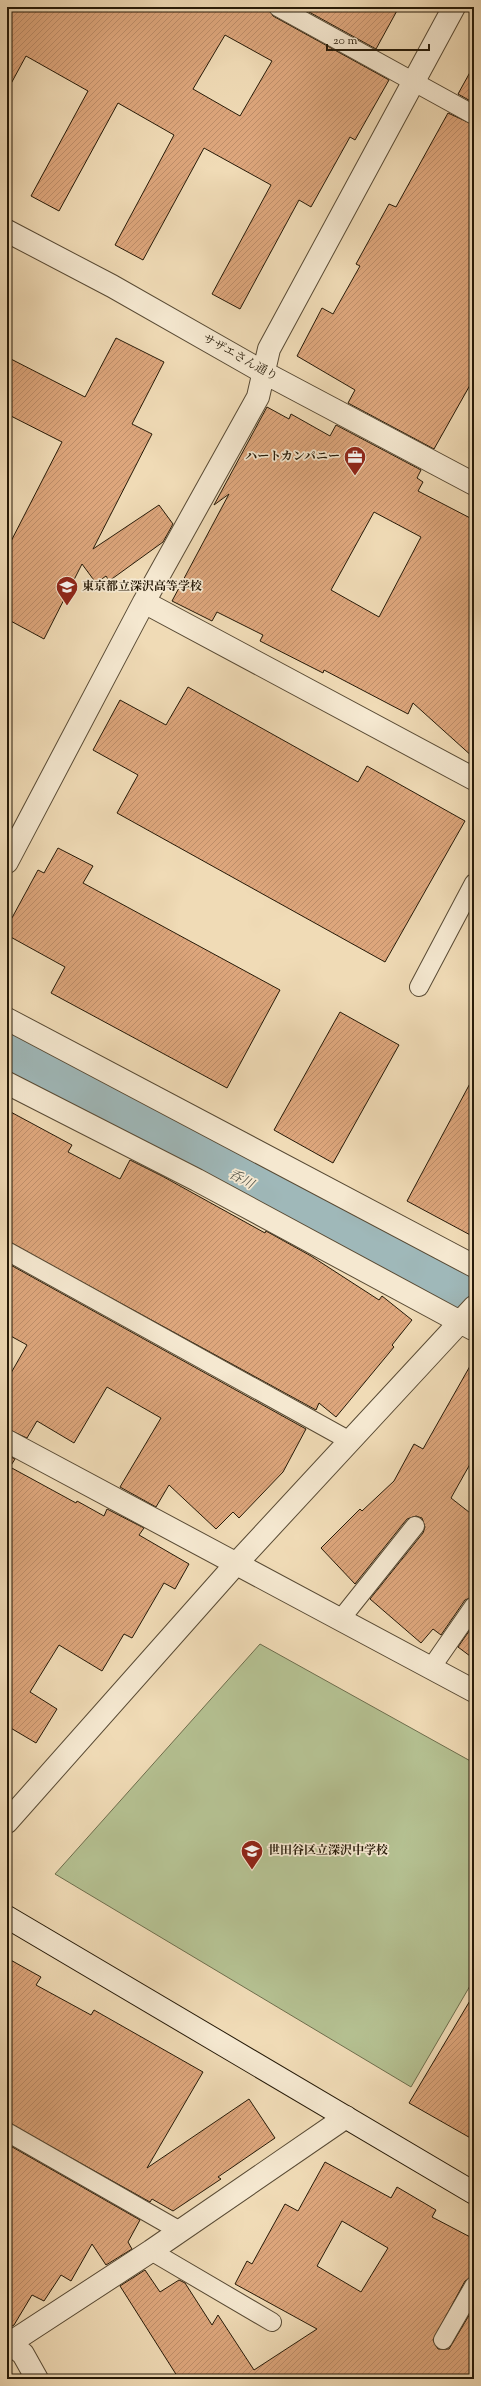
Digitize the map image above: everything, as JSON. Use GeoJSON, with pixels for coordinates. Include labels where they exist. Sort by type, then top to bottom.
{"type":"FeatureCollection","features":[{"type":"Feature","properties":{"kind":"street"},"geometry":{"type":"LineString","coordinates":[[7,862],[144,602],[258,397],[269,349],[454,7]]}},
{"type":"Feature","properties":{"kind":"street","name":"サザエさん通り"},"geometry":{"type":"LineString","coordinates":[[7,231],[112,286],[263,372],[474,484]]}},
{"type":"Feature","properties":{"kind":"street"},"geometry":{"type":"LineString","coordinates":[[144,602],[474,779]]}},
{"type":"Feature","properties":{"kind":"street"},"geometry":{"type":"LineString","coordinates":[[7,1019],[474,1266]]}},
{"type":"Feature","properties":{"kind":"street"},"geometry":{"type":"LineString","coordinates":[[7,1083],[469,1319],[350,1441],[235,1565],[7,1822]]}},
{"type":"Feature","properties":{"kind":"street"},"geometry":{"type":"LineString","coordinates":[[7,1441],[235,1565],[474,1692]]}},
{"type":"Feature","properties":{"kind":"street"},"geometry":{"type":"LineString","coordinates":[[7,1917],[474,2193]]}},
{"type":"Feature","properties":{"kind":"street"},"geometry":{"type":"LineString","coordinates":[[37,2379],[23,2354],[8,2343],[151,2251],[346,2117]]}},
{"type":"Feature","properties":{"kind":"lane"},"geometry":{"type":"LineString","coordinates":[[278,7],[474,115]]}},
{"type":"Feature","properties":{"kind":"lane"},"geometry":{"type":"LineString","coordinates":[[419,987],[474,883]]}},
{"type":"Feature","properties":{"kind":"lane"},"geometry":{"type":"LineString","coordinates":[[7,1251],[350,1441]]}},
{"type":"Feature","properties":{"kind":"lane"},"geometry":{"type":"LineString","coordinates":[[340,1620],[414,1526]]}},
{"type":"Feature","properties":{"kind":"lane"},"geometry":{"type":"LineString","coordinates":[[431,1668],[474,1606]]}},
{"type":"Feature","properties":{"kind":"lane"},"geometry":{"type":"LineString","coordinates":[[7,2132],[180,2231]]}},
{"type":"Feature","properties":{"kind":"lane"},"geometry":{"type":"LineString","coordinates":[[151,2251],[272,2322]]}},
{"type":"Feature","properties":{"kind":"lane"},"geometry":{"type":"LineString","coordinates":[[443,2340],[474,2286]]}},
{"type":"Feature","properties":{"kind":"green space"},"geometry":{"type":"Polygon","coordinates":[[[7,1032],[448,1269],[432,1294],[7,1066],[7,1032]]]}},
{"type":"Feature","properties":{"kind":"green space","name":"世田谷区立深沢中学校"},"geometry":{"type":"Polygon","coordinates":[[[260,1644],[474,1763],[474,1979],[411,2087],[55,1874],[260,1644]]]}},
{"type":"Feature","properties":{"kind":"building"},"geometry":{"type":"Polygon","coordinates":[[[7,7],[268,7],[273,16],[389,80],[355,140],[350,137],[311,207],[299,200],[240,309],[212,294],[271,185],[204,148],[143,260],[115,245],[174,135],[118,103],[59,211],[31,196],[88,91],[26,56],[7,91],[7,7]],[[225,35],[193,89],[240,116],[272,61],[225,35]]]}},
{"type":"Feature","properties":{"kind":"building"},"geometry":{"type":"Polygon","coordinates":[[[300,7],[399,7],[376,49],[300,7]]]}},
{"type":"Feature","properties":{"kind":"building"},"geometry":{"type":"Polygon","coordinates":[[[474,65],[474,103],[458,94],[474,65]]]}},
{"type":"Feature","properties":{"kind":"building"},"geometry":{"type":"Polygon","coordinates":[[[448,113],[474,125],[474,378],[434,449],[348,403],[355,390],[297,356],[322,308],[333,314],[360,266],[356,264],[389,204],[396,207],[448,113]]]}},
{"type":"Feature","properties":{"kind":"building"},"geometry":{"type":"Polygon","coordinates":[[[116,338],[164,362],[132,424],[152,434],[93,549],[159,505],[173,524],[163,542],[109,581],[106,576],[96,583],[82,564],[44,639],[7,619],[7,549],[62,442],[7,414],[7,357],[85,397],[116,338]]]}},
{"type":"Feature","properties":{"kind":"building"},"geometry":{"type":"Polygon","coordinates":[[[267,407],[289,419],[291,414],[330,436],[336,425],[421,470],[417,478],[423,482],[418,491],[474,520],[474,758],[413,703],[408,714],[324,670],[323,673],[260,641],[263,635],[217,612],[212,621],[172,601],[229,494],[214,505],[267,407]],[[374,512],[331,590],[379,617],[421,537],[374,512]]]}},
{"type":"Feature","properties":{"kind":"building"},"geometry":{"type":"Polygon","coordinates":[[[188,687],[358,782],[367,766],[465,821],[385,962],[117,813],[138,775],[93,750],[120,700],[166,725],[188,687]]]}},
{"type":"Feature","properties":{"kind":"building"},"geometry":{"type":"Polygon","coordinates":[[[58,848],[93,866],[83,883],[280,990],[227,1088],[51,993],[65,967],[7,935],[7,927],[38,870],[44,873],[58,848]]]}},
{"type":"Feature","properties":{"kind":"building"},"geometry":{"type":"Polygon","coordinates":[[[340,1012],[399,1045],[333,1163],[274,1130],[340,1012]]]}},
{"type":"Feature","properties":{"kind":"building"},"geometry":{"type":"Polygon","coordinates":[[[474,1076],[474,1237],[407,1201],[474,1076]]]}},
{"type":"Feature","properties":{"kind":"building"},"geometry":{"type":"Polygon","coordinates":[[[7,1110],[72,1145],[68,1152],[120,1179],[130,1160],[162,1176],[265,1233],[266,1231],[311,1256],[379,1300],[382,1296],[412,1320],[392,1345],[394,1347],[336,1417],[319,1403],[316,1410],[7,1241],[7,1110]]]}},
{"type":"Feature","properties":{"kind":"building"},"geometry":{"type":"Polygon","coordinates":[[[7,1263],[306,1429],[283,1472],[239,1518],[233,1512],[216,1529],[169,1485],[156,1507],[120,1487],[161,1418],[107,1387],[74,1443],[37,1421],[27,1438],[7,1429],[7,1380],[27,1345],[7,1334],[7,1263]]]}},
{"type":"Feature","properties":{"kind":"building"},"geometry":{"type":"Polygon","coordinates":[[[474,1359],[474,1457],[451,1498],[474,1516],[474,1596],[465,1600],[441,1635],[433,1629],[421,1643],[370,1599],[423,1533],[425,1527],[422,1518],[416,1516],[407,1519],[355,1584],[321,1548],[360,1509],[362,1511],[394,1481],[414,1444],[423,1449],[474,1359]]]}},
{"type":"Feature","properties":{"kind":"building"},"geometry":{"type":"Polygon","coordinates":[[[7,1455],[15,1459],[10,1467],[76,1503],[77,1501],[104,1516],[107,1509],[144,1528],[139,1535],[189,1564],[175,1589],[164,1583],[132,1638],[124,1634],[102,1671],[59,1645],[30,1692],[57,1709],[36,1743],[9,1727],[7,1730],[7,1455]]]}},
{"type":"Feature","properties":{"kind":"building"},"geometry":{"type":"Polygon","coordinates":[[[474,1624],[474,1659],[458,1647],[474,1624]]]}},
{"type":"Feature","properties":{"kind":"building"},"geometry":{"type":"Polygon","coordinates":[[[7,1958],[41,1977],[36,1985],[91,2015],[94,2010],[203,2072],[147,2168],[249,2099],[275,2138],[218,2177],[221,2179],[173,2211],[152,2199],[150,2202],[7,2122],[7,1958]]]}},
{"type":"Feature","properties":{"kind":"building"},"geometry":{"type":"Polygon","coordinates":[[[474,1994],[474,2140],[409,2103],[474,1994]]]}},
{"type":"Feature","properties":{"kind":"building"},"geometry":{"type":"Polygon","coordinates":[[[7,2144],[140,2220],[128,2242],[132,2249],[106,2265],[92,2244],[71,2281],[61,2275],[44,2301],[32,2295],[14,2325],[7,2329],[7,2144]]]}},
{"type":"Feature","properties":{"kind":"building"},"geometry":{"type":"Polygon","coordinates":[[[325,2162],[391,2198],[397,2187],[436,2210],[432,2217],[474,2239],[474,2276],[465,2281],[433,2340],[438,2349],[449,2349],[474,2307],[474,2379],[179,2379],[120,2286],[145,2270],[160,2292],[179,2280],[185,2283],[212,2325],[218,2315],[254,2370],[317,2329],[235,2284],[247,2261],[252,2264],[285,2204],[298,2211],[325,2162]],[[342,2221],[317,2266],[361,2292],[388,2248],[342,2221]]]}},
{"type":"Feature","properties":{"kind":"waterway","name":"呑川"},"geometry":{"type":"LineString","coordinates":[[7,1059],[213,1165],[474,1305]]}},
{"type":"Feature","properties":{"kind":"place","name":"ハートカンパニー"},"geometry":{"type":"Point","coordinates":[355,476]}},
{"type":"Feature","properties":{"kind":"place","name":"東京都立深沢高等学校"},"geometry":{"type":"Point","coordinates":[67,606]}},
{"type":"Feature","properties":{"kind":"place","name":"世田谷区立深沢中学校"},"geometry":{"type":"Point","coordinates":[252,1870]}}]}
